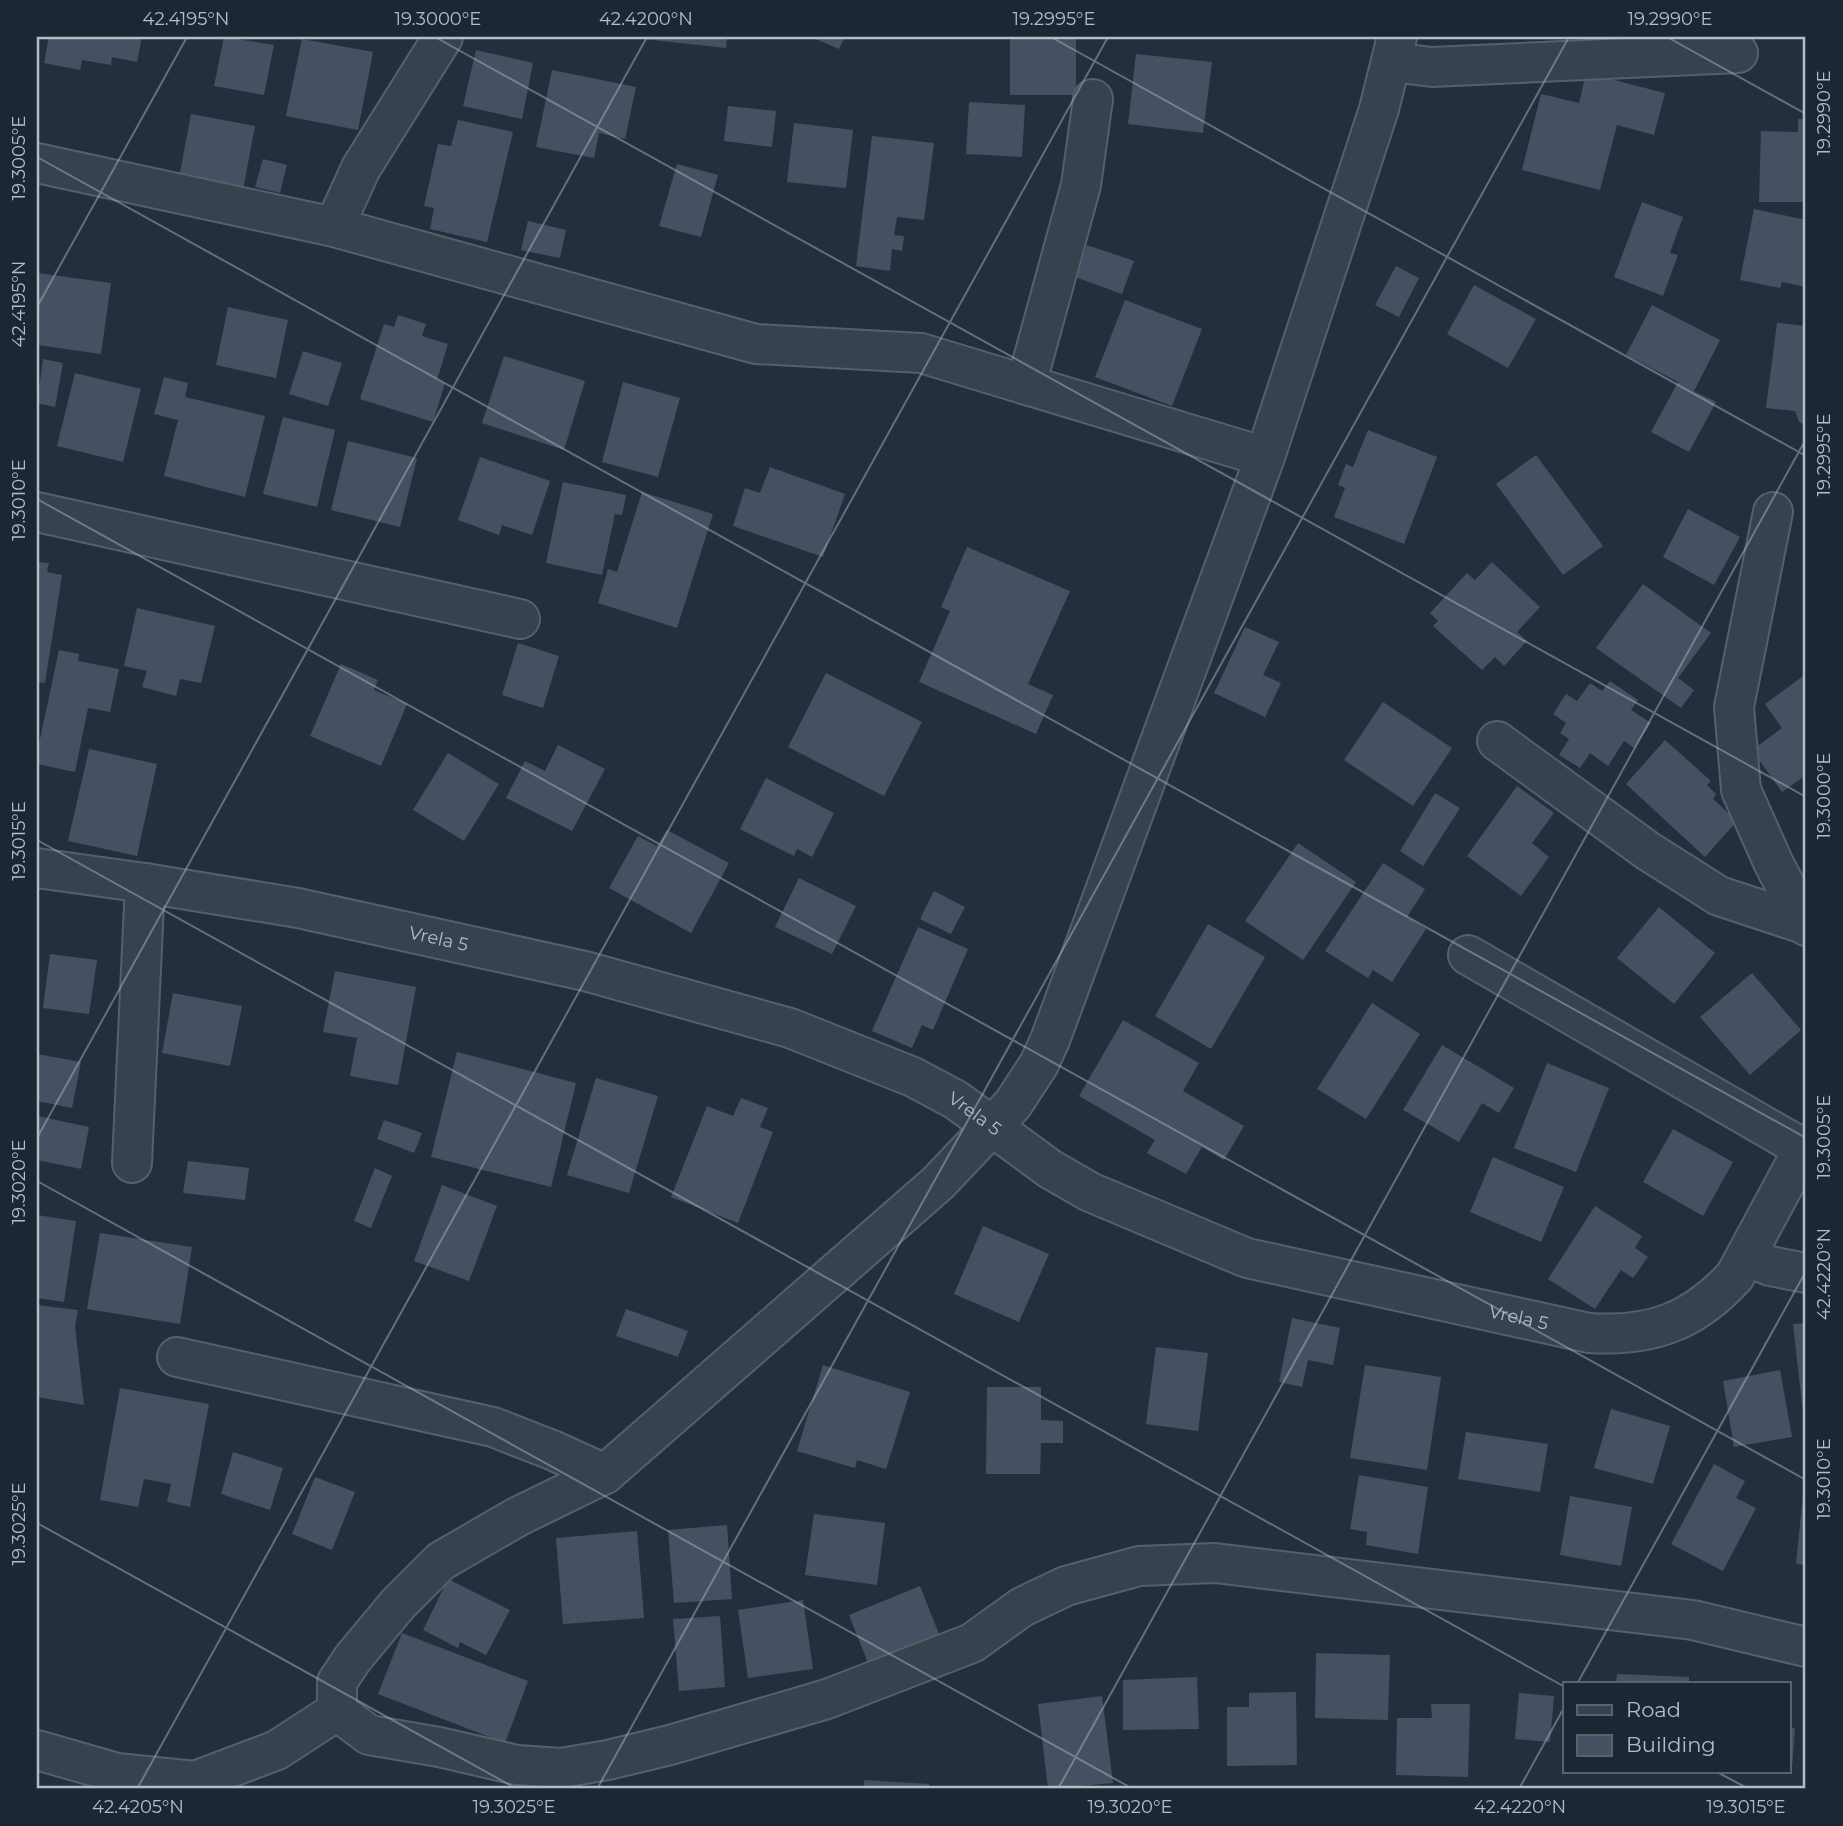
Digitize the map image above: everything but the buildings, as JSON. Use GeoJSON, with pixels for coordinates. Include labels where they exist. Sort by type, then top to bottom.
{"type":"FeatureCollection","features":[{"type":"Feature","properties":{"kind":"street"},"geometry":{"type":"LineString","coordinates":[[334,227],[361,168],[443,37]]}},
{"type":"Feature","properties":{"kind":"street"},"geometry":{"type":"LineString","coordinates":[[337,1711],[337,1682],[353,1658],[398,1604],[441,1561],[517,1517],[605,1474],[938,1183],[993,1127],[1028,1081],[1050,1040],[1265,457],[1379,109],[1394,49],[1432,67],[1738,53]]}},
{"type":"Feature","properties":{"kind":"street"},"geometry":{"type":"LineString","coordinates":[[1026,385],[1081,185],[1093,99]]}},
{"type":"Feature","properties":{"kind":"street"},"geometry":{"type":"LineString","coordinates":[[37,163],[334,227],[755,344],[921,353],[1265,457]]}},
{"type":"Feature","properties":{"kind":"street"},"geometry":{"type":"LineString","coordinates":[[37,512],[520,619]]}},
{"type":"Feature","properties":{"kind":"street"},"geometry":{"type":"LineString","coordinates":[[1773,512],[1734,707],[1741,790],[1805,925]]}},
{"type":"Feature","properties":{"kind":"street"},"geometry":{"type":"LineString","coordinates":[[1497,741],[1648,851],[1719,896],[1805,925]]}},
{"type":"Feature","properties":{"kind":"street","name":"Vrela 5"},"geometry":{"type":"LineString","coordinates":[[37,869],[145,883],[298,908],[584,971],[790,1028],[913,1077],[956,1100],[1050,1169],[1090,1192],[1247,1258],[1589,1333],[1636,1333],[1665,1327],[1695,1312],[1727,1285],[1735,1276],[1805,1146]]}},
{"type":"Feature","properties":{"kind":"street"},"geometry":{"type":"LineString","coordinates":[[132,1163],[145,883]]}},
{"type":"Feature","properties":{"kind":"street"},"geometry":{"type":"LineString","coordinates":[[1468,955],[1805,1146]]}},
{"type":"Feature","properties":{"kind":"street"},"geometry":{"type":"LineString","coordinates":[[1746,1256],[1770,1266],[1806,1273]]}},
{"type":"Feature","properties":{"kind":"street"},"geometry":{"type":"LineString","coordinates":[[177,1357],[493,1427],[605,1474]]}},
{"type":"Feature","properties":{"kind":"street"},"geometry":{"type":"LineString","coordinates":[[337,1711],[369,1735],[439,1747],[517,1765],[608,1775],[670,1745],[827,1699],[972,1643],[1022,1607],[1066,1586],[1139,1566],[1215,1563],[1693,1620],[1806,1647]]}},
{"type":"Feature","properties":{"kind":"street"},"geometry":{"type":"LineString","coordinates":[[37,1750],[117,1773],[195,1781],[277,1750],[337,1711]]}}]}
